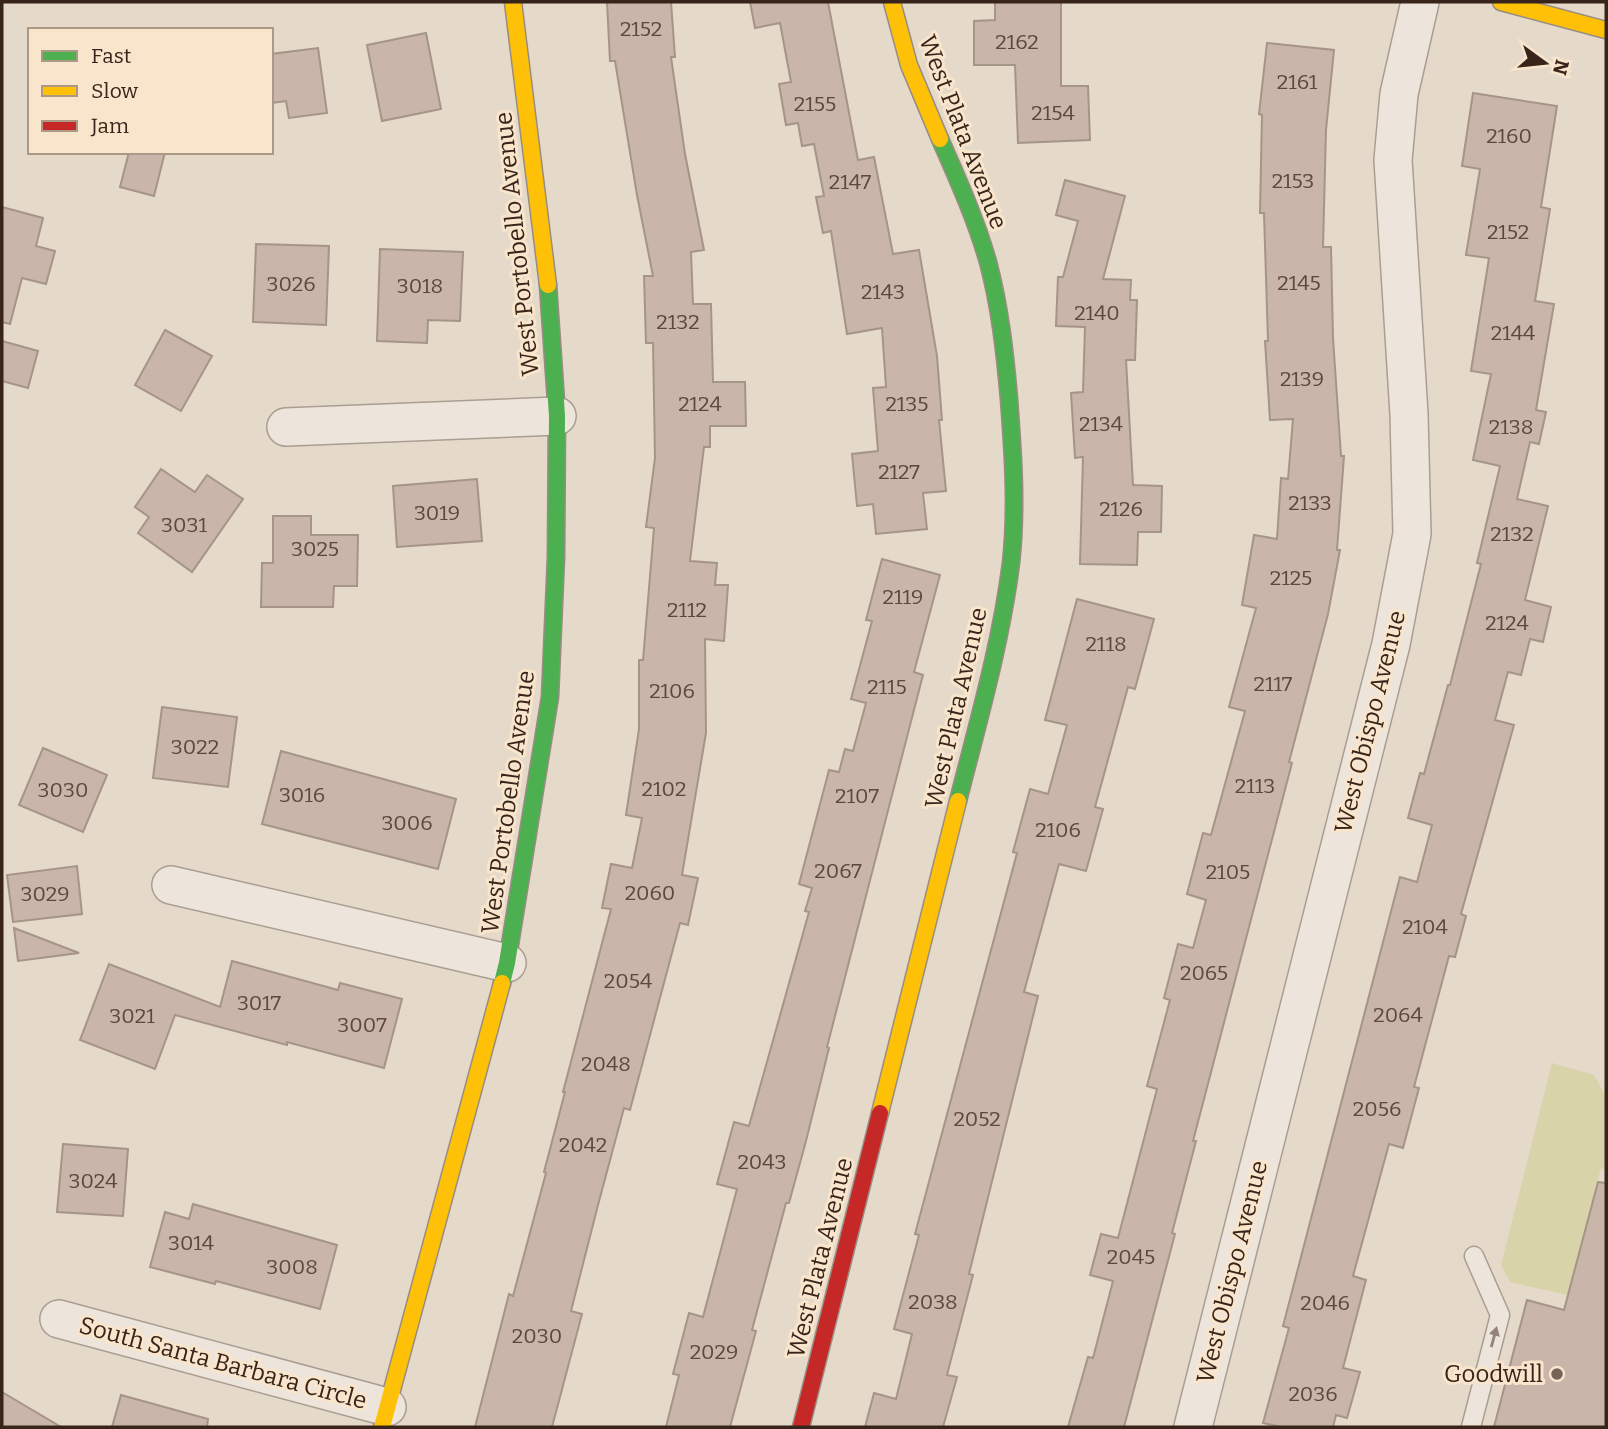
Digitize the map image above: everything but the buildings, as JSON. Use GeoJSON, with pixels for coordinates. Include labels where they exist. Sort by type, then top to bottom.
{"type":"FeatureCollection","features":[{"type":"Feature","properties":{"kind":"street","name":"West Portobello Avenue"},"geometry":{"type":"LineString","coordinates":[[385,1417],[507,962],[550,696],[556,557],[557,416],[551,310],[513,2]]}},
{"type":"Feature","properties":{"kind":"street","name":"West Plata Avenue"},"geometry":{"type":"LineString","coordinates":[[801,1427],[992,665],[1005,598],[1013,531],[1012,440],[1000,313],[983,244],[919,95],[895,20],[892,2]]}},
{"type":"Feature","properties":{"kind":"street","name":"West Obispo Avenue"},"geometry":{"type":"LineString","coordinates":[[1193,1427],[1391,644],[1412,534],[1409,414],[1393,160],[1399,94],[1420,2]]}},
{"type":"Feature","properties":{"kind":"street"},"geometry":{"type":"LineString","coordinates":[[1501,2],[1605,25]]}},
{"type":"Feature","properties":{"kind":"street"},"geometry":{"type":"LineString","coordinates":[[286,427],[557,416]]}},
{"type":"Feature","properties":{"kind":"street"},"geometry":{"type":"LineString","coordinates":[[171,885],[507,962]]}},
{"type":"Feature","properties":{"kind":"street","name":"South Santa Barbara Circle"},"geometry":{"type":"LineString","coordinates":[[59,1319],[385,1417]]}},
{"type":"Feature","properties":{"kind":"lane"},"geometry":{"type":"LineString","coordinates":[[1471,1427],[1500,1315],[1474,1256]]}},
{"type":"Feature","properties":{"kind":"shaded area"},"geometry":{"type":"Polygon","coordinates":[[[1552,1063],[1594,1075],[1606,1097],[1606,1170],[1601,1168],[1568,1295],[1510,1282],[1501,1265],[1552,1063]]]}},
{"type":"Feature","properties":{"kind":"traffic: fast"},"geometry":{"type":"LineString","coordinates":[[940,139],[972,215],[992,279],[1006,365],[1014,481],[1013,542],[1007,593],[958,801]]}},
{"type":"Feature","properties":{"kind":"traffic: fast"},"geometry":{"type":"LineString","coordinates":[[502,983],[550,697],[556,557],[557,416],[548,285]]}},
{"type":"Feature","properties":{"kind":"traffic: slow"},"geometry":{"type":"LineString","coordinates":[[513,2],[548,285]]}},
{"type":"Feature","properties":{"kind":"traffic: slow"},"geometry":{"type":"LineString","coordinates":[[892,2],[909,65],[940,139]]}},
{"type":"Feature","properties":{"kind":"traffic: slow"},"geometry":{"type":"LineString","coordinates":[[1501,2],[1606,30]]}},
{"type":"Feature","properties":{"kind":"traffic: slow"},"geometry":{"type":"LineString","coordinates":[[880,1113],[958,801]]}},
{"type":"Feature","properties":{"kind":"traffic: slow"},"geometry":{"type":"LineString","coordinates":[[382,1427],[502,983]]}},
{"type":"Feature","properties":{"kind":"traffic: jam"},"geometry":{"type":"LineString","coordinates":[[801,1427],[880,1113]]}},
{"type":"Feature","properties":{"kind":"place","name":"Goodwill"},"geometry":{"type":"Point","coordinates":[1557,1374]}}]}
